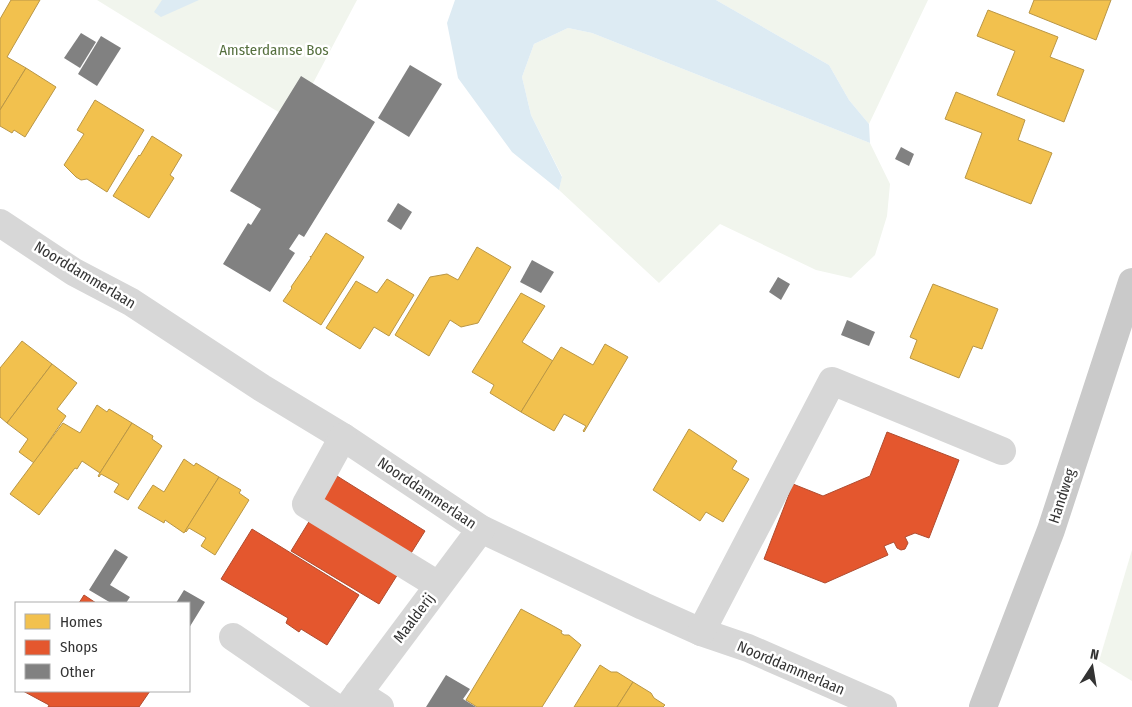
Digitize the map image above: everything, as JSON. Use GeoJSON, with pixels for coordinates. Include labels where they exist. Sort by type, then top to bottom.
{"type":"FeatureCollection","features":[{"type":"Feature","properties":{"kind":"main road","name":"Handweg"},"geometry":{"type":"LineString","coordinates":[[983,707],[1051,530],[1132,282]]}},
{"type":"Feature","properties":{"kind":"street","name":"Noorddammerlaan"},"geometry":{"type":"LineString","coordinates":[[0,223],[74,272],[131,302],[262,388],[343,437],[481,529],[701,632],[748,648],[883,707]]}},
{"type":"Feature","properties":{"kind":"street"},"geometry":{"type":"LineString","coordinates":[[701,632],[832,381],[1002,451]]}},
{"type":"Feature","properties":{"kind":"street"},"geometry":{"type":"LineString","coordinates":[[343,437],[306,504],[438,585]]}},
{"type":"Feature","properties":{"kind":"street","name":"Maalderij"},"geometry":{"type":"LineString","coordinates":[[362,702],[438,585],[481,529]]}},
{"type":"Feature","properties":{"kind":"street"},"geometry":{"type":"LineString","coordinates":[[233,637],[335,707]]}},
{"type":"Feature","properties":{"kind":"green space","name":"Amsterdamse Bos"},"geometry":{"type":"Polygon","coordinates":[[[97,0],[357,0],[293,121],[97,0]]]}},
{"type":"Feature","properties":{"kind":"green space"},"geometry":{"type":"Polygon","coordinates":[[[716,0],[928,0],[869,124],[849,100],[829,65],[716,0]]]}},
{"type":"Feature","properties":{"kind":"green space"},"geometry":{"type":"Polygon","coordinates":[[[568,28],[592,33],[870,143],[890,184],[887,216],[875,255],[851,278],[816,270],[720,224],[659,283],[559,190],[562,176],[531,115],[522,77],[534,44],[568,28]]]}},
{"type":"Feature","properties":{"kind":"green space"},"geometry":{"type":"Polygon","coordinates":[[[1132,550],[1132,681],[1099,661],[1132,550]]]}},
{"type":"Feature","properties":{"kind":"shaded area"},"geometry":{"type":"Polygon","coordinates":[[[162,0],[199,0],[161,17],[154,12],[162,0]]]}},
{"type":"Feature","properties":{"kind":"shaded area"},"geometry":{"type":"Polygon","coordinates":[[[455,0],[716,0],[829,65],[849,100],[869,124],[870,143],[592,33],[568,28],[534,44],[522,77],[531,115],[562,177],[559,190],[512,152],[458,78],[447,23],[455,0]]]}},
{"type":"Feature","properties":{"kind":"building: Homes"},"geometry":{"type":"Polygon","coordinates":[[[11,0],[40,0],[7,57],[26,68],[0,110],[0,19],[11,0]]]}},
{"type":"Feature","properties":{"kind":"building: Homes"},"geometry":{"type":"Polygon","coordinates":[[[1034,0],[1111,0],[1096,40],[1029,13],[1034,0]]]}},
{"type":"Feature","properties":{"kind":"building: Homes"},"geometry":{"type":"Polygon","coordinates":[[[988,10],[1058,37],[1050,57],[1084,70],[1064,122],[997,95],[1015,51],[977,36],[988,10]]]}},
{"type":"Feature","properties":{"kind":"building: Homes"},"geometry":{"type":"Polygon","coordinates":[[[26,68],[56,87],[25,137],[14,130],[12,133],[0,126],[0,110],[26,68]]]}},
{"type":"Feature","properties":{"kind":"building: Homes"},"geometry":{"type":"Polygon","coordinates":[[[956,92],[1025,120],[1018,140],[1052,153],[1031,204],[965,178],[982,133],[945,119],[956,92]]]}},
{"type":"Feature","properties":{"kind":"building: Homes"},"geometry":{"type":"Polygon","coordinates":[[[95,100],[144,130],[107,192],[87,179],[81,180],[76,177],[64,165],[84,134],[77,130],[95,100]]]}},
{"type":"Feature","properties":{"kind":"building: Homes"},"geometry":{"type":"Polygon","coordinates":[[[152,136],[182,155],[170,175],[174,178],[149,218],[113,196],[152,136]]]}},
{"type":"Feature","properties":{"kind":"building: Homes"},"geometry":{"type":"Polygon","coordinates":[[[326,233],[364,257],[321,325],[283,301],[326,233]]]}},
{"type":"Feature","properties":{"kind":"building: Homes"},"geometry":{"type":"Polygon","coordinates":[[[477,247],[511,267],[478,323],[461,327],[450,320],[429,356],[395,335],[430,277],[447,274],[458,280],[477,247]]]}},
{"type":"Feature","properties":{"kind":"building: Homes"},"geometry":{"type":"Polygon","coordinates":[[[387,279],[414,295],[389,336],[374,327],[360,349],[326,328],[356,281],[377,293],[387,279]]]}},
{"type":"Feature","properties":{"kind":"building: Homes"},"geometry":{"type":"Polygon","coordinates":[[[933,284],[998,309],[982,349],[973,346],[959,378],[910,358],[917,340],[910,337],[933,284]]]}},
{"type":"Feature","properties":{"kind":"building: Homes"},"geometry":{"type":"Polygon","coordinates":[[[521,293],[545,306],[522,342],[553,361],[521,412],[490,393],[494,385],[472,372],[521,293]]]}},
{"type":"Feature","properties":{"kind":"building: Homes"},"geometry":{"type":"Polygon","coordinates":[[[22,341],[52,364],[7,423],[0,417],[0,368],[22,341]]]}},
{"type":"Feature","properties":{"kind":"building: Homes"},"geometry":{"type":"Polygon","coordinates":[[[605,344],[628,357],[584,432],[586,426],[564,414],[554,431],[521,412],[561,347],[593,365],[605,344]]]}},
{"type":"Feature","properties":{"kind":"building: Homes"},"geometry":{"type":"Polygon","coordinates":[[[52,364],[77,383],[57,409],[66,416],[34,463],[19,452],[28,439],[7,423],[52,364]]]}},
{"type":"Feature","properties":{"kind":"building: Homes"},"geometry":{"type":"Polygon","coordinates":[[[97,405],[107,412],[109,409],[132,423],[100,473],[82,461],[39,515],[10,494],[63,423],[80,433],[97,405]]]}},
{"type":"Feature","properties":{"kind":"building: Homes"},"geometry":{"type":"Polygon","coordinates":[[[132,423],[153,436],[152,439],[162,446],[128,500],[114,492],[119,484],[101,474],[98,476],[132,423]]]}},
{"type":"Feature","properties":{"kind":"building: Homes"},"geometry":{"type":"Polygon","coordinates":[[[689,429],[737,461],[732,469],[749,479],[723,522],[706,512],[700,521],[653,490],[689,429]]]}},
{"type":"Feature","properties":{"kind":"building: Homes"},"geometry":{"type":"Polygon","coordinates":[[[184,459],[194,466],[196,463],[219,477],[184,533],[165,520],[164,523],[138,508],[153,485],[164,492],[184,459]]]}},
{"type":"Feature","properties":{"kind":"building: Homes"},"geometry":{"type":"Polygon","coordinates":[[[219,477],[241,490],[239,493],[249,500],[215,555],[201,546],[206,538],[189,528],[185,531],[219,477]]]}},
{"type":"Feature","properties":{"kind":"building: Homes"},"geometry":{"type":"Polygon","coordinates":[[[521,609],[562,631],[561,633],[564,635],[569,635],[581,645],[542,707],[477,707],[466,700],[521,609]]]}},
{"type":"Feature","properties":{"kind":"building: Homes"},"geometry":{"type":"Polygon","coordinates":[[[600,665],[611,672],[617,672],[633,682],[617,707],[574,707],[600,665]]]}},
{"type":"Feature","properties":{"kind":"building: Homes"},"geometry":{"type":"Polygon","coordinates":[[[633,682],[651,693],[654,698],[665,705],[663,707],[617,707],[633,682]]]}},
{"type":"Feature","properties":{"kind":"building: Shops"},"geometry":{"type":"Polygon","coordinates":[[[887,432],[959,460],[929,538],[915,533],[905,537],[908,543],[905,549],[897,548],[894,542],[884,546],[888,555],[825,583],[764,559],[793,484],[823,496],[870,476],[887,432]]]}},
{"type":"Feature","properties":{"kind":"building: Shops"},"geometry":{"type":"Polygon","coordinates":[[[337,476],[425,531],[379,604],[291,551],[337,476]]]}},
{"type":"Feature","properties":{"kind":"building: Shops"},"geometry":{"type":"Polygon","coordinates":[[[252,529],[359,595],[327,645],[301,629],[299,632],[286,623],[288,618],[221,579],[252,529]]]}},
{"type":"Feature","properties":{"kind":"building: Shops"},"geometry":{"type":"Polygon","coordinates":[[[84,595],[94,602],[80,602],[84,595]]]}},
{"type":"Feature","properties":{"kind":"building: Shops"},"geometry":{"type":"Polygon","coordinates":[[[25,692],[149,692],[139,707],[48,707],[49,705],[25,692]]]}},
{"type":"Feature","properties":{"kind":"building: Other"},"geometry":{"type":"Polygon","coordinates":[[[81,33],[96,42],[80,68],[64,58],[81,33]]]}},
{"type":"Feature","properties":{"kind":"building: Other"},"geometry":{"type":"Polygon","coordinates":[[[101,36],[121,48],[97,86],[78,74],[101,36]]]}},
{"type":"Feature","properties":{"kind":"building: Other"},"geometry":{"type":"Polygon","coordinates":[[[410,65],[442,84],[409,137],[378,118],[410,65]]]}},
{"type":"Feature","properties":{"kind":"building: Other"},"geometry":{"type":"Polygon","coordinates":[[[301,76],[375,122],[304,237],[299,234],[289,249],[295,253],[270,292],[223,264],[248,223],[251,225],[261,209],[230,191],[301,76]]]}},
{"type":"Feature","properties":{"kind":"building: Other"},"geometry":{"type":"Polygon","coordinates":[[[901,147],[914,154],[909,166],[895,159],[901,147]]]}},
{"type":"Feature","properties":{"kind":"building: Other"},"geometry":{"type":"Polygon","coordinates":[[[398,203],[412,212],[401,230],[387,221],[398,203]]]}},
{"type":"Feature","properties":{"kind":"building: Other"},"geometry":{"type":"Polygon","coordinates":[[[532,260],[554,272],[541,293],[520,282],[532,260]]]}},
{"type":"Feature","properties":{"kind":"building: Other"},"geometry":{"type":"Polygon","coordinates":[[[778,277],[790,284],[781,300],[769,292],[778,277]]]}},
{"type":"Feature","properties":{"kind":"building: Other"},"geometry":{"type":"Polygon","coordinates":[[[847,320],[875,332],[869,346],[841,335],[847,320]]]}},
{"type":"Feature","properties":{"kind":"building: Other"},"geometry":{"type":"Polygon","coordinates":[[[115,549],[128,557],[110,585],[130,597],[127,602],[109,602],[89,590],[115,549]]]}},
{"type":"Feature","properties":{"kind":"building: Other"},"geometry":{"type":"Polygon","coordinates":[[[184,590],[205,602],[190,626],[190,602],[177,602],[184,590]]]}},
{"type":"Feature","properties":{"kind":"building: Other"},"geometry":{"type":"Polygon","coordinates":[[[446,675],[470,689],[463,699],[476,707],[426,707],[446,675]]]}}]}
